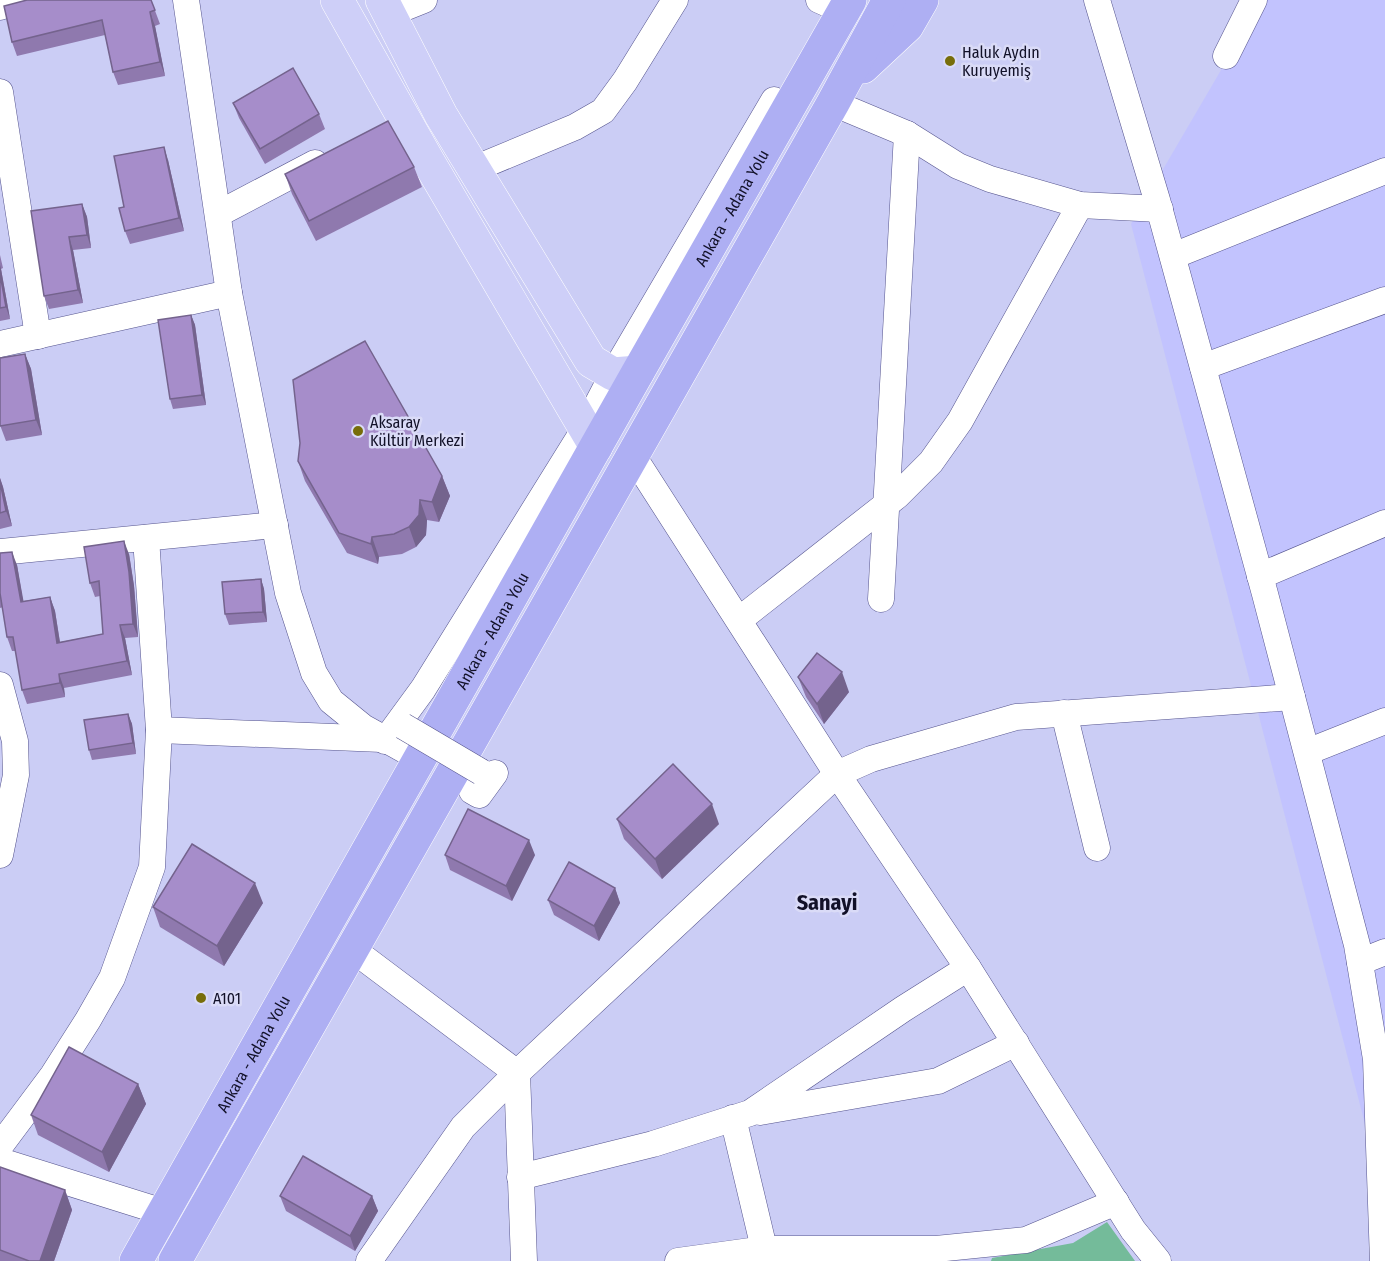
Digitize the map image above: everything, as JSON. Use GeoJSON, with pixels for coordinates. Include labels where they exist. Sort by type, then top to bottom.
{"type":"FeatureCollection","features":[{"type":"Feature","properties":{"kind":"highway"},"geometry":{"type":"LineString","coordinates":[[175,1261],[890,0]]}},
{"type":"Feature","properties":{"kind":"highway"},"geometry":{"type":"LineString","coordinates":[[837,95],[907,26],[922,0]]}},
{"type":"Feature","properties":{"kind":"highway","name":"Ankara - Adana Yolu"},"geometry":{"type":"LineString","coordinates":[[136,1261],[419,758],[626,373],[808,76],[830,4]]}},
{"type":"Feature","properties":{"kind":"main road"},"geometry":{"type":"LineString","coordinates":[[337,0],[393,122],[590,437]]}},
{"type":"Feature","properties":{"kind":"main road"},"geometry":{"type":"LineString","coordinates":[[386,7],[441,115],[591,361],[626,373]]}},
{"type":"Feature","properties":{"kind":"street"},"geometry":{"type":"LineString","coordinates":[[0,7],[21,0]]}},
{"type":"Feature","properties":{"kind":"street"},"geometry":{"type":"LineString","coordinates":[[186,0],[229,293],[288,593],[314,673],[331,701],[363,727],[488,772]]}},
{"type":"Feature","properties":{"kind":"street"},"geometry":{"type":"LineString","coordinates":[[386,7],[424,0]]}},
{"type":"Feature","properties":{"kind":"street"},"geometry":{"type":"LineString","coordinates":[[474,169],[575,127],[603,111],[625,81],[675,0]]}},
{"type":"Feature","properties":{"kind":"street"},"geometry":{"type":"LineString","coordinates":[[1226,56],[1254,0]]}},
{"type":"Feature","properties":{"kind":"street"},"geometry":{"type":"LineString","coordinates":[[1098,1],[1160,209],[1203,366],[1307,752],[1360,962],[1376,1059],[1382,1120],[1383,1261]]}},
{"type":"Feature","properties":{"kind":"street"},"geometry":{"type":"LineString","coordinates":[[626,373],[830,4]]}},
{"type":"Feature","properties":{"kind":"street"},"geometry":{"type":"LineString","coordinates":[[0,92],[38,336]]}},
{"type":"Feature","properties":{"kind":"street"},"geometry":{"type":"LineString","coordinates":[[837,95],[908,134],[958,166],[990,179],[1080,205],[1160,209]]}},
{"type":"Feature","properties":{"kind":"street"},"geometry":{"type":"LineString","coordinates":[[881,599],[908,134]]}},
{"type":"Feature","properties":{"kind":"street"},"geometry":{"type":"LineString","coordinates":[[218,214],[331,154]]}},
{"type":"Feature","properties":{"kind":"street"},"geometry":{"type":"LineString","coordinates":[[1173,256],[1385,171]]}},
{"type":"Feature","properties":{"kind":"street"},"geometry":{"type":"LineString","coordinates":[[739,620],[886,504],[931,462],[960,422],[1080,205]]}},
{"type":"Feature","properties":{"kind":"street"},"geometry":{"type":"LineString","coordinates":[[0,344],[229,293]]}},
{"type":"Feature","properties":{"kind":"street"},"geometry":{"type":"LineString","coordinates":[[1203,366],[1385,300]]}},
{"type":"Feature","properties":{"kind":"street"},"geometry":{"type":"LineString","coordinates":[[390,735],[428,695],[423,689],[590,437]]}},
{"type":"Feature","properties":{"kind":"street"},"geometry":{"type":"LineString","coordinates":[[633,456],[837,774],[968,968],[1133,1230],[1158,1261]]}},
{"type":"Feature","properties":{"kind":"street"},"geometry":{"type":"LineString","coordinates":[[1260,576],[1385,523]]}},
{"type":"Feature","properties":{"kind":"street"},"geometry":{"type":"LineString","coordinates":[[0,552],[275,525]]}},
{"type":"Feature","properties":{"kind":"street"},"geometry":{"type":"LineString","coordinates":[[0,1146],[53,1075],[112,978],[152,867],[159,730],[146,538]]}},
{"type":"Feature","properties":{"kind":"street"},"geometry":{"type":"LineString","coordinates":[[0,685],[5,724],[15,741],[16,775],[1,850]]}},
{"type":"Feature","properties":{"kind":"street"},"geometry":{"type":"LineString","coordinates":[[369,1261],[463,1127],[517,1073],[837,774],[871,759],[1016,717],[1292,697]]}},
{"type":"Feature","properties":{"kind":"street"},"geometry":{"type":"LineString","coordinates":[[1064,712],[1097,848]]}},
{"type":"Feature","properties":{"kind":"street"},"geometry":{"type":"LineString","coordinates":[[1307,752],[1385,721]]}},
{"type":"Feature","properties":{"kind":"street"},"geometry":{"type":"LineString","coordinates":[[159,730],[390,735],[419,758]]}},
{"type":"Feature","properties":{"kind":"street"},"geometry":{"type":"LineString","coordinates":[[352,949],[517,1073]]}},
{"type":"Feature","properties":{"kind":"street"},"geometry":{"type":"LineString","coordinates":[[1360,962],[1385,952]]}},
{"type":"Feature","properties":{"kind":"street"},"geometry":{"type":"LineString","coordinates":[[742,1116],[903,1008],[968,968]]}},
{"type":"Feature","properties":{"kind":"street"},"geometry":{"type":"LineString","coordinates":[[520,1177],[652,1144],[742,1116],[938,1081],[1016,1043]]}},
{"type":"Feature","properties":{"kind":"street"},"geometry":{"type":"LineString","coordinates":[[517,1073],[524,1261]]}},
{"type":"Feature","properties":{"kind":"street"},"geometry":{"type":"LineString","coordinates":[[742,1116],[766,1255]]}},
{"type":"Feature","properties":{"kind":"street"},"geometry":{"type":"LineString","coordinates":[[0,1161],[163,1212]]}},
{"type":"Feature","properties":{"kind":"street"},"geometry":{"type":"LineString","coordinates":[[678,1261],[766,1255],[936,1249],[1026,1240],[1116,1202]]}},
{"type":"Feature","properties":{"kind":"shaded area"},"geometry":{"type":"Polygon","coordinates":[[[1262,0],[1385,0],[1385,1201],[1131,224],[1262,0]]]}},
{"type":"Feature","properties":{"kind":"green space"},"geometry":{"type":"Polygon","coordinates":[[[1107,1222],[1135,1261],[991,1261],[992,1258],[1073,1243],[1107,1222]]]}},
{"type":"Feature","properties":{"kind":"building"},"geometry":{"type":"Polygon","coordinates":[[[27,0],[151,0],[155,10],[150,12],[160,62],[113,72],[102,20],[12,42],[4,6],[27,0]]]}},
{"type":"Feature","properties":{"kind":"building"},"geometry":{"type":"Polygon","coordinates":[[[293,68],[319,114],[260,149],[233,103],[293,68]]]}},
{"type":"Feature","properties":{"kind":"building"},"geometry":{"type":"Polygon","coordinates":[[[388,121],[414,167],[309,221],[285,174],[388,121]]]}},
{"type":"Feature","properties":{"kind":"building"},"geometry":{"type":"Polygon","coordinates":[[[164,147],[179,218],[125,231],[119,208],[124,207],[114,156],[164,147]]]}},
{"type":"Feature","properties":{"kind":"building"},"geometry":{"type":"Polygon","coordinates":[[[82,204],[87,235],[69,237],[78,290],[44,296],[31,211],[82,204]]]}},
{"type":"Feature","properties":{"kind":"building"},"geometry":{"type":"Polygon","coordinates":[[[0,274],[6,307],[0,308],[0,274]]]}},
{"type":"Feature","properties":{"kind":"building"},"geometry":{"type":"Polygon","coordinates":[[[191,315],[202,395],[170,399],[158,320],[191,315]]]}},
{"type":"Feature","properties":{"kind":"building","name":"Aksaray Kültür Merkezi"},"geometry":{"type":"Polygon","coordinates":[[[365,341],[442,476],[432,502],[420,500],[419,515],[409,527],[394,534],[372,537],[371,544],[339,533],[298,461],[300,443],[293,380],[365,341]]]}},
{"type":"Feature","properties":{"kind":"building"},"geometry":{"type":"Polygon","coordinates":[[[25,354],[36,420],[0,426],[0,358],[25,354]]]}},
{"type":"Feature","properties":{"kind":"building"},"geometry":{"type":"Polygon","coordinates":[[[0,482],[6,511],[0,513],[0,482]]]}},
{"type":"Feature","properties":{"kind":"building"},"geometry":{"type":"Polygon","coordinates":[[[124,541],[133,624],[120,625],[127,661],[59,674],[60,683],[22,690],[13,637],[7,637],[0,593],[0,553],[12,552],[21,602],[50,597],[57,643],[103,634],[99,581],[90,583],[84,547],[124,541]]]}},
{"type":"Feature","properties":{"kind":"building"},"geometry":{"type":"Polygon","coordinates":[[[261,579],[263,612],[225,614],[222,582],[261,579]]]}},
{"type":"Feature","properties":{"kind":"building"},"geometry":{"type":"Polygon","coordinates":[[[817,653],[842,672],[817,704],[798,677],[817,653]]]}},
{"type":"Feature","properties":{"kind":"building"},"geometry":{"type":"Polygon","coordinates":[[[128,714],[133,743],[89,750],[84,720],[128,714]]]}},
{"type":"Feature","properties":{"kind":"building"},"geometry":{"type":"Polygon","coordinates":[[[673,764],[712,804],[655,859],[617,819],[673,764]]]}},
{"type":"Feature","properties":{"kind":"building"},"geometry":{"type":"Polygon","coordinates":[[[468,809],[529,840],[506,886],[445,855],[468,809]]]}},
{"type":"Feature","properties":{"kind":"building"},"geometry":{"type":"Polygon","coordinates":[[[192,844],[255,883],[217,946],[153,907],[192,844]]]}},
{"type":"Feature","properties":{"kind":"building"},"geometry":{"type":"Polygon","coordinates":[[[569,862],[615,888],[594,926],[548,900],[569,862]]]}},
{"type":"Feature","properties":{"kind":"building"},"geometry":{"type":"Polygon","coordinates":[[[69,1047],[138,1084],[102,1152],[31,1115],[69,1047]]]}},
{"type":"Feature","properties":{"kind":"building"},"geometry":{"type":"Polygon","coordinates":[[[303,1156],[372,1196],[350,1236],[280,1196],[303,1156]]]}},
{"type":"Feature","properties":{"kind":"building"},"geometry":{"type":"Polygon","coordinates":[[[0,1167],[65,1190],[40,1261],[29,1261],[0,1250],[0,1167]]]}},
{"type":"Feature","properties":{"kind":"place","name":"Haluk Aydın Kuruyemiş"},"geometry":{"type":"Point","coordinates":[950,61]}},
{"type":"Feature","properties":{"kind":"place","name":"Aksaray Kültür Merkezi"},"geometry":{"type":"Point","coordinates":[358,431]}},
{"type":"Feature","properties":{"kind":"place","name":"A101"},"geometry":{"type":"Point","coordinates":[201,998]}},
{"type":"Feature","properties":{"kind":"district","name":"Sanayi"},"geometry":{"type":"Point","coordinates":[827,902]}}]}
